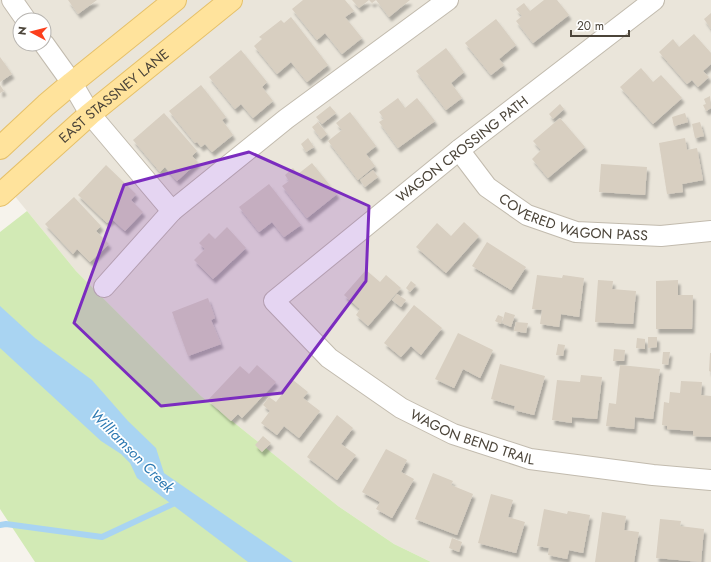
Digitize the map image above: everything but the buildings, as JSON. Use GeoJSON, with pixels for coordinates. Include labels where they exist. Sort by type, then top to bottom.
{"type":"FeatureCollection","features":[{"type":"Feature","properties":{"kind":"main road"},"geometry":{"type":"LineString","coordinates":[[0,148],[72,83],[175,0]]}},
{"type":"Feature","properties":{"kind":"main road","name":"EAST STASSNEY LANE"},"geometry":{"type":"LineString","coordinates":[[0,195],[90,114],[231,0]]}},
{"type":"Feature","properties":{"kind":"street"},"geometry":{"type":"LineString","coordinates":[[12,0],[20,12]]}},
{"type":"Feature","properties":{"kind":"street"},"geometry":{"type":"LineString","coordinates":[[104,286],[172,211],[286,119],[448,0]]}},
{"type":"Feature","properties":{"kind":"street","name":"WAGON CROSSING PATH"},"geometry":{"type":"LineString","coordinates":[[274,301],[459,150],[654,0]]}},
{"type":"Feature","properties":{"kind":"street"},"geometry":{"type":"LineString","coordinates":[[50,52],[72,83],[90,114],[172,211]]}},
{"type":"Feature","properties":{"kind":"street","name":"COVERED WAGON PASS"},"geometry":{"type":"LineString","coordinates":[[459,150],[487,187],[527,216],[576,232],[661,236],[711,231]]}},
{"type":"Feature","properties":{"kind":"street","name":"WAGON BEND TRAIL"},"geometry":{"type":"LineString","coordinates":[[274,301],[329,358],[401,408],[453,434],[530,459],[653,475],[711,480]]}},
{"type":"Feature","properties":{"kind":"highlighted area"},"geometry":{"type":"Polygon","coordinates":[[[249,152],[369,206],[366,281],[282,393],[161,406],[74,323],[124,185],[249,152]]]}},
{"type":"Feature","properties":{"kind":"shaded area"},"geometry":{"type":"Polygon","coordinates":[[[0,0],[711,0],[711,562],[431,562],[394,544],[338,506],[201,396],[76,271],[0,178],[0,0]]]}},
{"type":"Feature","properties":{"kind":"green space"},"geometry":{"type":"Polygon","coordinates":[[[27,211],[76,271],[201,396],[338,506],[394,544],[431,562],[35,562],[0,509],[0,232],[27,211]]]}},
{"type":"Feature","properties":{"kind":"water","name":"Williamson Creek"},"geometry":{"type":"Polygon","coordinates":[[[0,306],[35,338],[92,380],[128,421],[156,448],[164,473],[293,562],[248,562],[137,478],[130,463],[121,454],[101,441],[0,348],[0,306]]]}},
{"type":"Feature","properties":{"kind":"waterway"},"geometry":{"type":"LineString","coordinates":[[0,525],[6,524],[102,537],[177,502]]}}]}
